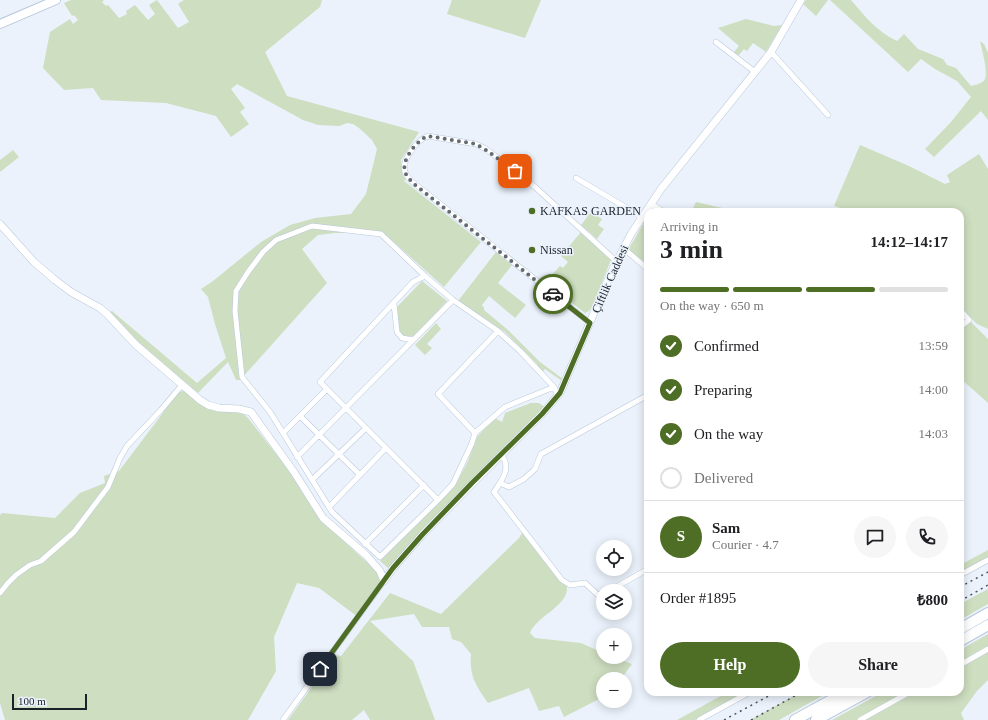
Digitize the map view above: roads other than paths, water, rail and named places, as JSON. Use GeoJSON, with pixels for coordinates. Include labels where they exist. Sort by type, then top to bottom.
{"type":"FeatureCollection","features":[{"type":"Feature","properties":{"kind":"highway"},"geometry":{"type":"LineString","coordinates":[[964,627],[988,613]]}},
{"type":"Feature","properties":{"kind":"highway"},"geometry":{"type":"LineString","coordinates":[[964,638],[988,625]]}},
{"type":"Feature","properties":{"kind":"highway"},"geometry":{"type":"LineString","coordinates":[[795,720],[839,696]]}},
{"type":"Feature","properties":{"kind":"highway"},"geometry":{"type":"LineString","coordinates":[[816,720],[860,696]]}},
{"type":"Feature","properties":{"kind":"main road"},"geometry":{"type":"LineString","coordinates":[[0,24],[56,0]]}},
{"type":"Feature","properties":{"kind":"street","name":"Çiftlik Caddesi"},"geometry":{"type":"LineString","coordinates":[[648,208],[771,52],[801,0]]}},
{"type":"Feature","properties":{"kind":"street"},"geometry":{"type":"LineString","coordinates":[[716,42],[755,72]]}},
{"type":"Feature","properties":{"kind":"street"},"geometry":{"type":"LineString","coordinates":[[771,52],[828,115]]}},
{"type":"Feature","properties":{"kind":"street"},"geometry":{"type":"LineString","coordinates":[[590,323],[414,184],[408,178],[404,169],[405,162],[414,146],[422,138],[428,136],[476,144],[535,187],[616,262]]}},
{"type":"Feature","properties":{"kind":"street"},"geometry":{"type":"LineString","coordinates":[[576,178],[642,217]]}},
{"type":"Feature","properties":{"kind":"street"},"geometry":{"type":"LineString","coordinates":[[651,204],[658,208]]}},
{"type":"Feature","properties":{"kind":"street","name":"Çiftlik Caddesi"},"geometry":{"type":"LineString","coordinates":[[283,720],[393,568],[422,535],[558,396],[616,262],[644,214]]}},
{"type":"Feature","properties":{"kind":"street"},"geometry":{"type":"LineString","coordinates":[[0,224],[44,271],[71,292],[100,308],[136,345],[200,400],[208,405],[219,408],[239,409],[251,412],[294,472],[323,518],[366,555],[380,571],[384,581]]}},
{"type":"Feature","properties":{"kind":"street"},"geometry":{"type":"LineString","coordinates":[[554,387],[505,407],[475,433],[452,484],[438,500],[380,557],[332,512],[270,412],[242,377],[235,311],[236,291],[263,252],[276,240],[295,232],[312,226],[381,234],[425,276],[453,300],[498,331],[520,351],[554,387],[558,396]]}},
{"type":"Feature","properties":{"kind":"street"},"geometry":{"type":"LineString","coordinates":[[623,248],[644,266]]}},
{"type":"Feature","properties":{"kind":"street"},"geometry":{"type":"LineString","coordinates":[[425,276],[413,282],[320,382],[438,500]]}},
{"type":"Feature","properties":{"kind":"street"},"geometry":{"type":"LineString","coordinates":[[297,457],[453,300]]}},
{"type":"Feature","properties":{"kind":"street"},"geometry":{"type":"LineString","coordinates":[[394,304],[397,332],[402,338],[413,340]]}},
{"type":"Feature","properties":{"kind":"street"},"geometry":{"type":"LineString","coordinates":[[964,314],[969,320],[964,324]]}},
{"type":"Feature","properties":{"kind":"street"},"geometry":{"type":"LineString","coordinates":[[475,433],[438,394],[498,331]]}},
{"type":"Feature","properties":{"kind":"street"},"geometry":{"type":"LineString","coordinates":[[0,593],[16,575],[41,561],[74,532],[108,487],[120,458],[127,446],[156,416],[182,385]]}},
{"type":"Feature","properties":{"kind":"street"},"geometry":{"type":"LineString","coordinates":[[283,433],[327,389]]}},
{"type":"Feature","properties":{"kind":"street"},"geometry":{"type":"LineString","coordinates":[[500,483],[509,487],[524,479],[535,469],[541,454],[644,397]]}},
{"type":"Feature","properties":{"kind":"street"},"geometry":{"type":"LineString","coordinates":[[300,416],[360,476]]}},
{"type":"Feature","properties":{"kind":"street"},"geometry":{"type":"LineString","coordinates":[[312,480],[366,428]]}},
{"type":"Feature","properties":{"kind":"street"},"geometry":{"type":"LineString","coordinates":[[329,507],[386,448]]}},
{"type":"Feature","properties":{"kind":"street"},"geometry":{"type":"LineString","coordinates":[[500,454],[505,460],[506,470],[494,492],[562,580],[570,585],[585,583],[596,593]]}},
{"type":"Feature","properties":{"kind":"street"},"geometry":{"type":"LineString","coordinates":[[365,544],[424,486]]}},
{"type":"Feature","properties":{"kind":"street"},"geometry":{"type":"LineString","coordinates":[[964,573],[988,560]]}},
{"type":"Feature","properties":{"kind":"street"},"geometry":{"type":"LineString","coordinates":[[621,584],[644,571]]}},
{"type":"Feature","properties":{"kind":"street"},"geometry":{"type":"LineString","coordinates":[[964,663],[988,649]]}},
{"type":"Feature","properties":{"kind":"street"},"geometry":{"type":"LineString","coordinates":[[699,720],[743,696]]}},
{"type":"Feature","properties":{"kind":"street"},"geometry":{"type":"LineString","coordinates":[[860,720],[903,696]]}},
{"type":"Feature","properties":{"kind":"railway"},"geometry":{"type":"LineString","coordinates":[[964,585],[988,572]]}},
{"type":"Feature","properties":{"kind":"railway"},"geometry":{"type":"LineString","coordinates":[[964,599],[988,585]]}},
{"type":"Feature","properties":{"kind":"railway"},"geometry":{"type":"LineString","coordinates":[[724,720],[769,696]]}},
{"type":"Feature","properties":{"kind":"railway"},"geometry":{"type":"LineString","coordinates":[[751,720],[795,696]]}},
{"type":"Feature","properties":{"kind":"place","name":"KAFKAS GARDEN"},"geometry":{"type":"Point","coordinates":[532,211]}},
{"type":"Feature","properties":{"kind":"place","name":"Nissan"},"geometry":{"type":"Point","coordinates":[532,250]}}]}
